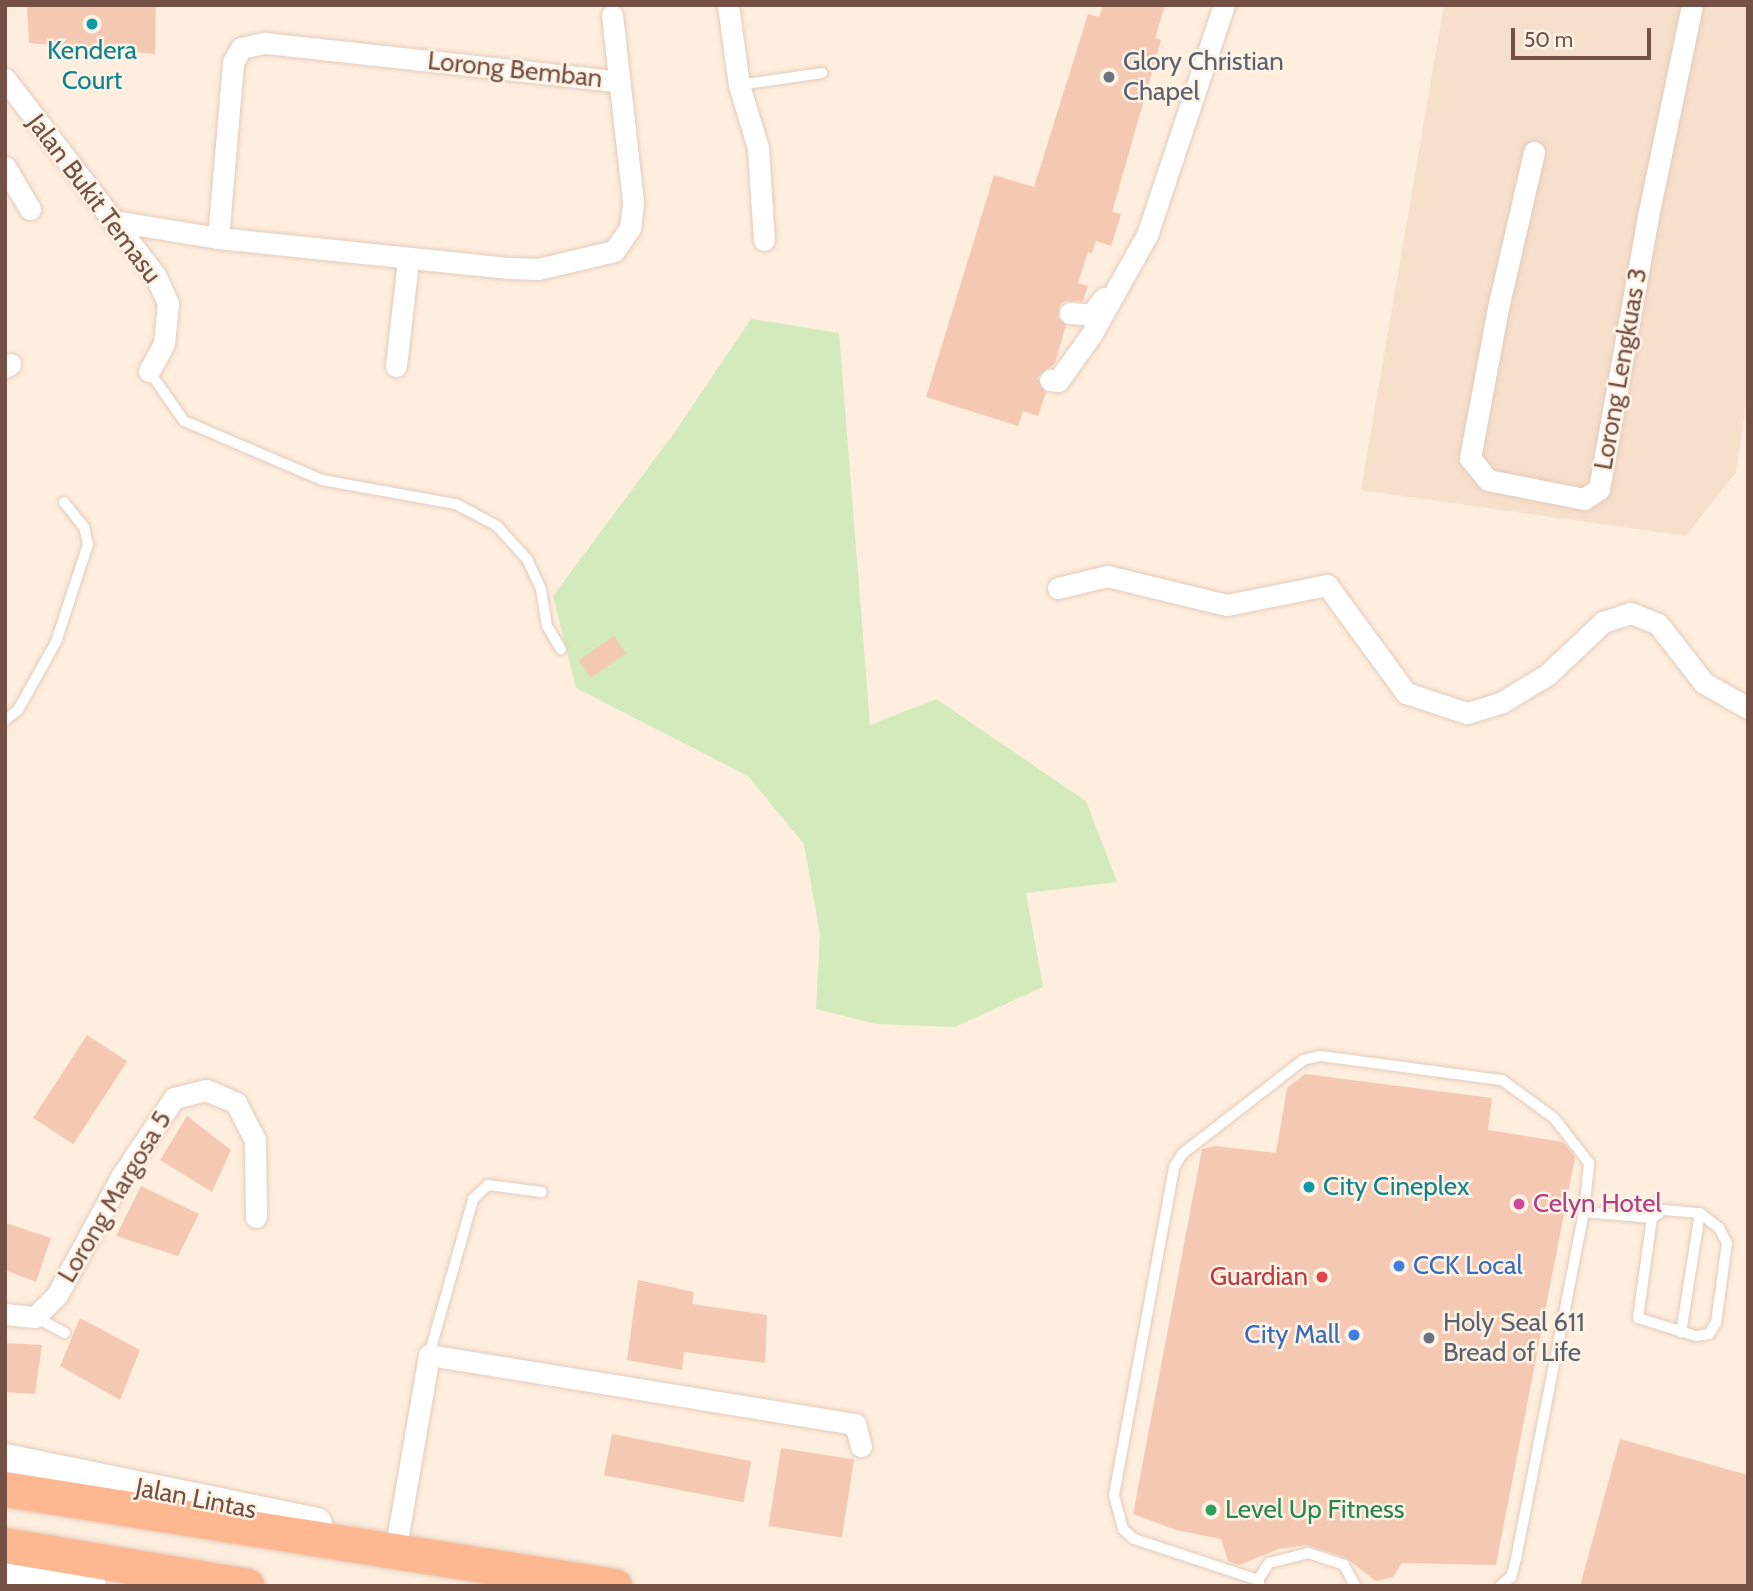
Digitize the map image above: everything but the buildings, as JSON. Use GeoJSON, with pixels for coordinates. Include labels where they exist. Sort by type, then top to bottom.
{"type":"FeatureCollection","features":[{"type":"Feature","properties":{"kind":"highway","name":"Jalan Lintas"},"geometry":{"type":"LineString","coordinates":[[5,1489],[614,1586]]}},
{"type":"Feature","properties":{"kind":"highway"},"geometry":{"type":"LineString","coordinates":[[5,1545],[247,1586]]}},
{"type":"Feature","properties":{"kind":"main road","name":"Jalan Lintas"},"geometry":{"type":"LineString","coordinates":[[5,1459],[329,1526],[389,1551]]}},
{"type":"Feature","properties":{"kind":"main road"},"geometry":{"type":"LineString","coordinates":[[5,1572],[91,1586]]}},
{"type":"Feature","properties":{"kind":"street"},"geometry":{"type":"LineString","coordinates":[[728,5],[739,85],[758,148],[764,240]]}},
{"type":"Feature","properties":{"kind":"street"},"geometry":{"type":"LineString","coordinates":[[1049,380],[1058,381],[1112,302],[1147,235],[1224,5]]}},
{"type":"Feature","properties":{"kind":"street","name":"Lorong Lengkuas 3"},"geometry":{"type":"LineString","coordinates":[[1534,152],[1498,308],[1470,458],[1488,480],[1584,499],[1594,496],[1600,489],[1648,216],[1692,5]]}},
{"type":"Feature","properties":{"kind":"street"},"geometry":{"type":"LineString","coordinates":[[612,15],[617,81]]}},
{"type":"Feature","properties":{"kind":"street","name":"Lorong Bemban"},"geometry":{"type":"LineString","coordinates":[[114,221],[218,238],[408,260],[538,269],[614,251],[630,228],[633,202],[632,169],[617,81],[265,43],[241,48],[233,62],[218,238]]}},
{"type":"Feature","properties":{"kind":"street","name":"Jalan Bukit Temasu"},"geometry":{"type":"LineString","coordinates":[[5,79],[155,275],[168,303],[164,344],[149,371]]}},
{"type":"Feature","properties":{"kind":"street"},"geometry":{"type":"LineString","coordinates":[[5,167],[30,209]]}},
{"type":"Feature","properties":{"kind":"street"},"geometry":{"type":"LineString","coordinates":[[396,366],[408,260]]}},
{"type":"Feature","properties":{"kind":"street"},"geometry":{"type":"LineString","coordinates":[[1070,313],[1091,315],[1117,288]]}},
{"type":"Feature","properties":{"kind":"street"},"geometry":{"type":"LineString","coordinates":[[1058,588],[1107,576],[1227,605],[1327,585],[1406,693],[1467,713],[1502,702],[1547,675],[1603,622],[1631,613],[1658,624],[1704,683],[1748,708]]}},
{"type":"Feature","properties":{"kind":"street","name":"Lorong Margosa 5"},"geometry":{"type":"LineString","coordinates":[[35,1317],[57,1296],[121,1177],[174,1098],[206,1090],[236,1103],[255,1140],[256,1217]]}},
{"type":"Feature","properties":{"kind":"street"},"geometry":{"type":"LineString","coordinates":[[5,1314],[35,1317]]}},
{"type":"Feature","properties":{"kind":"street"},"geometry":{"type":"LineString","coordinates":[[389,1551],[429,1355],[855,1424],[861,1446]]}},
{"type":"Feature","properties":{"kind":"lane"},"geometry":{"type":"LineString","coordinates":[[739,85],[822,73]]}},
{"type":"Feature","properties":{"kind":"lane","name":"Jalan Bukit Temasu"},"geometry":{"type":"LineString","coordinates":[[149,371],[184,421],[322,480],[456,505],[497,526],[527,559],[541,589],[547,626],[561,649]]}},
{"type":"Feature","properties":{"kind":"lane"},"geometry":{"type":"LineString","coordinates":[[5,720],[18,710],[56,642],[88,544],[84,527],[64,502]]}},
{"type":"Feature","properties":{"kind":"lane"},"geometry":{"type":"LineString","coordinates":[[1355,1586],[1344,1565],[1308,1553],[1269,1563],[1259,1583],[1134,1539],[1123,1529],[1114,1495],[1165,1204],[1174,1167],[1182,1154],[1312,1058],[1502,1080],[1555,1118],[1577,1142],[1588,1163],[1584,1212],[1517,1555],[1511,1577],[1500,1586]]}},
{"type":"Feature","properties":{"kind":"lane"},"geometry":{"type":"LineString","coordinates":[[429,1355],[473,1199],[488,1185],[542,1192]]}},
{"type":"Feature","properties":{"kind":"lane"},"geometry":{"type":"LineString","coordinates":[[1584,1212],[1652,1218],[1664,1210],[1700,1213],[1719,1228],[1727,1243],[1716,1323],[1709,1334],[1681,1333],[1638,1318],[1652,1218]]}},
{"type":"Feature","properties":{"kind":"lane"},"geometry":{"type":"LineString","coordinates":[[1681,1333],[1700,1213]]}},
{"type":"Feature","properties":{"kind":"lane"},"geometry":{"type":"LineString","coordinates":[[35,1317],[65,1333]]}},
{"type":"Feature","properties":{"kind":"shaded area"},"geometry":{"type":"Polygon","coordinates":[[[1444,5],[1748,5],[1748,392],[1736,472],[1686,536],[1361,490],[1444,5]]]}},
{"type":"Feature","properties":{"kind":"green space"},"geometry":{"type":"Polygon","coordinates":[[[751,319],[839,333],[870,725],[936,699],[1086,801],[1117,882],[1026,893],[1043,987],[955,1027],[876,1024],[816,1009],[820,935],[804,844],[748,776],[576,688],[553,596],[677,429],[751,319]]]}},
{"type":"Feature","properties":{"kind":"place","name":"Kendera Court"},"geometry":{"type":"Point","coordinates":[92,24]}},
{"type":"Feature","properties":{"kind":"place","name":"Glory Christian Chapel"},"geometry":{"type":"Point","coordinates":[1109,77]}},
{"type":"Feature","properties":{"kind":"place","name":"City Cineplex"},"geometry":{"type":"Point","coordinates":[1309,1187]}},
{"type":"Feature","properties":{"kind":"place","name":"Celyn Hotel"},"geometry":{"type":"Point","coordinates":[1519,1204]}},
{"type":"Feature","properties":{"kind":"place","name":"CCK Local"},"geometry":{"type":"Point","coordinates":[1399,1266]}},
{"type":"Feature","properties":{"kind":"place","name":"Guardian"},"geometry":{"type":"Point","coordinates":[1322,1277]}},
{"type":"Feature","properties":{"kind":"place","name":"City Mall"},"geometry":{"type":"Point","coordinates":[1354,1335]}},
{"type":"Feature","properties":{"kind":"place","name":"Holy Seal 611 Bread of Life"},"geometry":{"type":"Point","coordinates":[1429,1338]}},
{"type":"Feature","properties":{"kind":"place","name":"Level Up Fitness"},"geometry":{"type":"Point","coordinates":[1211,1510]}}]}
